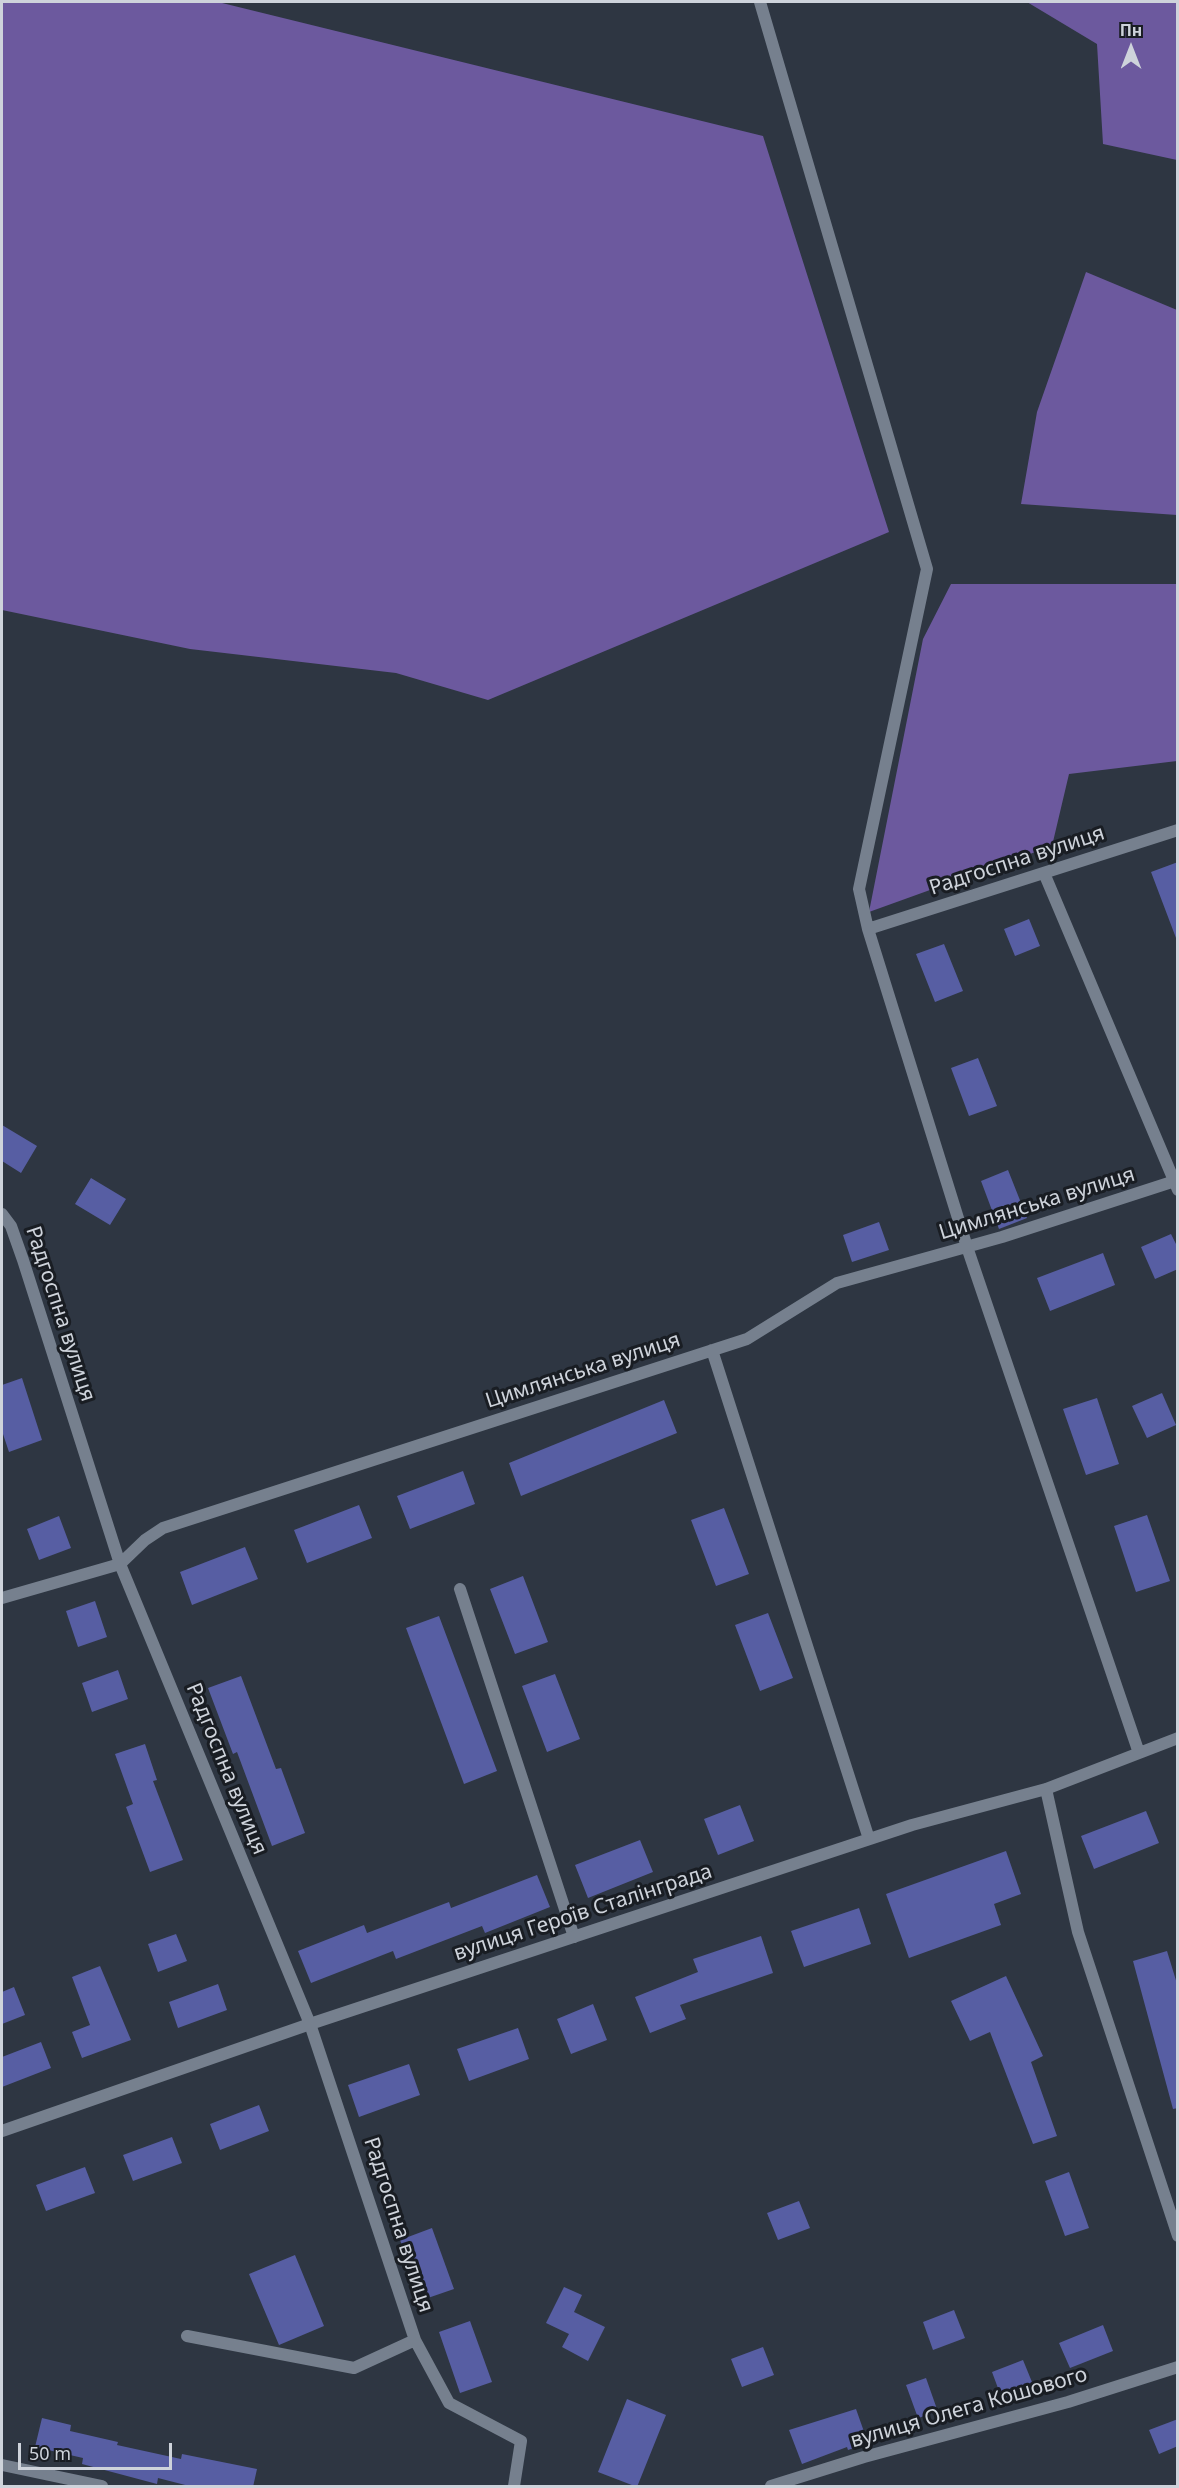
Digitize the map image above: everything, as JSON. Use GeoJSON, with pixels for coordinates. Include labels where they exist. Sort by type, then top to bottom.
{"type":"FeatureCollection","features":[{"type":"Feature","properties":{"kind":"street"},"geometry":{"type":"LineString","coordinates":[[760,2],[927,569],[860,890],[868,929],[967,1247],[1139,1753]]}},
{"type":"Feature","properties":{"kind":"street","name":"Радгоспна вулиця"},"geometry":{"type":"LineString","coordinates":[[868,929],[1178,830]]}},
{"type":"Feature","properties":{"kind":"street"},"geometry":{"type":"LineString","coordinates":[[1044,873],[1176,1184]]}},
{"type":"Feature","properties":{"kind":"street","name":"Цимлянська вулиця"},"geometry":{"type":"LineString","coordinates":[[2,1598],[120,1564],[145,1540],[163,1528],[747,1339],[837,1283],[967,1247],[1176,1184]]}},
{"type":"Feature","properties":{"kind":"street","name":"Радгоспна вулиця"},"geometry":{"type":"LineString","coordinates":[[2,1214],[11,1226],[23,1260],[120,1564],[310,2024],[415,2340],[449,2403],[521,2441],[514,2487]]}},
{"type":"Feature","properties":{"kind":"street"},"geometry":{"type":"LineString","coordinates":[[712,1350],[869,1839]]}},
{"type":"Feature","properties":{"kind":"street"},"geometry":{"type":"LineString","coordinates":[[460,1589],[574,1937]]}},
{"type":"Feature","properties":{"kind":"street","name":"вулиця Героїв Сталінграда"},"geometry":{"type":"LineString","coordinates":[[2,2131],[310,2024],[869,1839],[1046,1789],[1178,1738]]}},
{"type":"Feature","properties":{"kind":"street"},"geometry":{"type":"LineString","coordinates":[[1046,1789],[1078,1932],[1178,2236]]}},
{"type":"Feature","properties":{"kind":"street","name":"Радгоспна вулиця"},"geometry":{"type":"LineString","coordinates":[[187,2336],[354,2368],[415,2340]]}},
{"type":"Feature","properties":{"kind":"street","name":"вулиця Олега Кошового"},"geometry":{"type":"LineString","coordinates":[[771,2487],[864,2457],[1068,2402],[1178,2367]]}},
{"type":"Feature","properties":{"kind":"street"},"geometry":{"type":"LineString","coordinates":[[2,2464],[102,2487]]}},
{"type":"Feature","properties":{"kind":"shaded area"},"geometry":{"type":"Polygon","coordinates":[[[2,2],[218,2],[763,136],[889,532],[488,700],[396,673],[190,649],[2,610],[2,2]]]}},
{"type":"Feature","properties":{"kind":"shaded area"},"geometry":{"type":"Polygon","coordinates":[[[1027,2],[1177,2],[1177,160],[1103,144],[1097,44],[1027,2]]]}},
{"type":"Feature","properties":{"kind":"shaded area"},"geometry":{"type":"Polygon","coordinates":[[[1086,272],[1177,310],[1177,515],[1021,504],[1037,412],[1086,272]]]}},
{"type":"Feature","properties":{"kind":"shaded area"},"geometry":{"type":"Polygon","coordinates":[[[951,584],[1177,584],[1177,761],[1069,774],[1052,846],[869,912],[923,639],[951,584]]]}},
{"type":"Feature","properties":{"kind":"building"},"geometry":{"type":"Polygon","coordinates":[[[1178,862],[1178,938],[1176,938],[1151,872],[1178,862]]]}},
{"type":"Feature","properties":{"kind":"building"},"geometry":{"type":"Polygon","coordinates":[[[1029,919],[1040,946],[1015,956],[1004,929],[1029,919]]]}},
{"type":"Feature","properties":{"kind":"building"},"geometry":{"type":"Polygon","coordinates":[[[944,944],[963,991],[935,1002],[916,954],[944,944]]]}},
{"type":"Feature","properties":{"kind":"building"},"geometry":{"type":"Polygon","coordinates":[[[978,1058],[997,1106],[969,1116],[951,1068],[978,1058]]]}},
{"type":"Feature","properties":{"kind":"building"},"geometry":{"type":"Polygon","coordinates":[[[2,1125],[37,1146],[21,1173],[2,1161],[2,1125]]]}},
{"type":"Feature","properties":{"kind":"building"},"geometry":{"type":"Polygon","coordinates":[[[1008,1170],[1027,1218],[999,1229],[981,1181],[1008,1170]]]}},
{"type":"Feature","properties":{"kind":"building"},"geometry":{"type":"Polygon","coordinates":[[[91,1178],[126,1199],[110,1225],[75,1204],[91,1178]]]}},
{"type":"Feature","properties":{"kind":"building"},"geometry":{"type":"Polygon","coordinates":[[[879,1222],[889,1250],[852,1262],[843,1235],[879,1222]]]}},
{"type":"Feature","properties":{"kind":"building"},"geometry":{"type":"Polygon","coordinates":[[[1171,1234],[1178,1248],[1178,1269],[1155,1279],[1141,1247],[1171,1234]]]}},
{"type":"Feature","properties":{"kind":"building"},"geometry":{"type":"Polygon","coordinates":[[[1103,1253],[1115,1285],[1050,1311],[1037,1278],[1103,1253]]]}},
{"type":"Feature","properties":{"kind":"building"},"geometry":{"type":"Polygon","coordinates":[[[22,1378],[42,1440],[9,1452],[2,1431],[2,1385],[22,1378]]]}},
{"type":"Feature","properties":{"kind":"building"},"geometry":{"type":"Polygon","coordinates":[[[1162,1393],[1176,1425],[1147,1438],[1132,1406],[1162,1393]]]}},
{"type":"Feature","properties":{"kind":"building"},"geometry":{"type":"Polygon","coordinates":[[[1097,1398],[1119,1464],[1086,1475],[1063,1409],[1097,1398]]]}},
{"type":"Feature","properties":{"kind":"building"},"geometry":{"type":"Polygon","coordinates":[[[664,1400],[677,1433],[521,1496],[509,1463],[664,1400]]]}},
{"type":"Feature","properties":{"kind":"building"},"geometry":{"type":"Polygon","coordinates":[[[463,1471],[475,1504],[410,1529],[397,1496],[463,1471]]]}},
{"type":"Feature","properties":{"kind":"building"},"geometry":{"type":"Polygon","coordinates":[[[359,1505],[372,1538],[307,1563],[294,1530],[359,1505]]]}},
{"type":"Feature","properties":{"kind":"building"},"geometry":{"type":"Polygon","coordinates":[[[724,1508],[749,1574],[716,1586],[691,1520],[724,1508]]]}},
{"type":"Feature","properties":{"kind":"building"},"geometry":{"type":"Polygon","coordinates":[[[1147,1515],[1170,1581],[1136,1592],[1114,1526],[1147,1515]]]}},
{"type":"Feature","properties":{"kind":"building"},"geometry":{"type":"Polygon","coordinates":[[[59,1516],[71,1548],[39,1560],[27,1529],[59,1516]]]}},
{"type":"Feature","properties":{"kind":"building"},"geometry":{"type":"Polygon","coordinates":[[[245,1547],[258,1579],[192,1605],[180,1572],[245,1547]]]}},
{"type":"Feature","properties":{"kind":"building"},"geometry":{"type":"Polygon","coordinates":[[[523,1576],[548,1642],[515,1654],[490,1589],[523,1576]]]}},
{"type":"Feature","properties":{"kind":"building"},"geometry":{"type":"Polygon","coordinates":[[[95,1601],[107,1637],[78,1647],[66,1611],[95,1601]]]}},
{"type":"Feature","properties":{"kind":"building"},"geometry":{"type":"Polygon","coordinates":[[[768,1613],[793,1678],[760,1691],[735,1625],[768,1613]]]}},
{"type":"Feature","properties":{"kind":"building"},"geometry":{"type":"Polygon","coordinates":[[[439,1616],[497,1771],[464,1784],[406,1628],[439,1616]]]}},
{"type":"Feature","properties":{"kind":"building"},"geometry":{"type":"Polygon","coordinates":[[[118,1670],[128,1699],[92,1712],[82,1683],[118,1670]]]}},
{"type":"Feature","properties":{"kind":"building"},"geometry":{"type":"Polygon","coordinates":[[[555,1674],[580,1739],[547,1752],[522,1686],[555,1674]]]}},
{"type":"Feature","properties":{"kind":"building"},"geometry":{"type":"Polygon","coordinates":[[[241,1676],[276,1769],[281,1768],[305,1833],[272,1846],[237,1752],[233,1754],[208,1688],[241,1676]]]}},
{"type":"Feature","properties":{"kind":"building"},"geometry":{"type":"Polygon","coordinates":[[[145,1744],[157,1780],[153,1781],[183,1860],[150,1872],[126,1807],[133,1804],[115,1754],[145,1744]]]}},
{"type":"Feature","properties":{"kind":"building"},"geometry":{"type":"Polygon","coordinates":[[[740,1805],[754,1841],[718,1855],[704,1819],[740,1805]]]}},
{"type":"Feature","properties":{"kind":"building"},"geometry":{"type":"Polygon","coordinates":[[[1146,1811],[1159,1843],[1094,1869],[1081,1836],[1146,1811]]]}},
{"type":"Feature","properties":{"kind":"building"},"geometry":{"type":"Polygon","coordinates":[[[640,1840],[653,1872],[588,1898],[575,1865],[640,1840]]]}},
{"type":"Feature","properties":{"kind":"building"},"geometry":{"type":"Polygon","coordinates":[[[1006,1851],[1021,1894],[994,1904],[1001,1925],[909,1958],[886,1894],[1006,1851]]]}},
{"type":"Feature","properties":{"kind":"building"},"geometry":{"type":"Polygon","coordinates":[[[537,1875],[550,1907],[485,1933],[482,1926],[396,1959],[393,1951],[311,1983],[298,1951],[364,1925],[367,1933],[449,1902],[451,1908],[537,1875]]]}},
{"type":"Feature","properties":{"kind":"building"},"geometry":{"type":"Polygon","coordinates":[[[859,1908],[871,1944],[804,1967],[791,1931],[859,1908]]]}},
{"type":"Feature","properties":{"kind":"building"},"geometry":{"type":"Polygon","coordinates":[[[176,1934],[187,1961],[158,1972],[148,1944],[176,1934]]]}},
{"type":"Feature","properties":{"kind":"building"},"geometry":{"type":"Polygon","coordinates":[[[761,1936],[773,1973],[680,2005],[686,2019],[650,2033],[635,1997],[698,1972],[693,1959],[761,1936]]]}},
{"type":"Feature","properties":{"kind":"building"},"geometry":{"type":"Polygon","coordinates":[[[1167,1951],[1178,1987],[1178,2108],[1173,2109],[1133,1961],[1167,1951]]]}},
{"type":"Feature","properties":{"kind":"building"},"geometry":{"type":"Polygon","coordinates":[[[100,1966],[131,2040],[82,2058],[72,2032],[90,2025],[72,1977],[100,1966]]]}},
{"type":"Feature","properties":{"kind":"building"},"geometry":{"type":"Polygon","coordinates":[[[1006,1976],[1043,2056],[1031,2062],[1057,2136],[1033,2144],[990,2032],[970,2041],[951,2001],[1006,1976]]]}},
{"type":"Feature","properties":{"kind":"building"},"geometry":{"type":"Polygon","coordinates":[[[218,1984],[227,2010],[178,2028],[169,2002],[218,1984]]]}},
{"type":"Feature","properties":{"kind":"building"},"geometry":{"type":"Polygon","coordinates":[[[14,1987],[25,2015],[2,2024],[2,1992],[14,1987]]]}},
{"type":"Feature","properties":{"kind":"building"},"geometry":{"type":"Polygon","coordinates":[[[593,2004],[607,2040],[571,2054],[557,2019],[593,2004]]]}},
{"type":"Feature","properties":{"kind":"building"},"geometry":{"type":"Polygon","coordinates":[[[518,2028],[529,2059],[469,2081],[457,2049],[518,2028]]]}},
{"type":"Feature","properties":{"kind":"building"},"geometry":{"type":"Polygon","coordinates":[[[41,2042],[51,2068],[2,2087],[2,2057],[41,2042]]]}},
{"type":"Feature","properties":{"kind":"building"},"geometry":{"type":"Polygon","coordinates":[[[409,2064],[420,2095],[359,2117],[348,2085],[409,2064]]]}},
{"type":"Feature","properties":{"kind":"building"},"geometry":{"type":"Polygon","coordinates":[[[259,2105],[269,2131],[220,2150],[210,2124],[259,2105]]]}},
{"type":"Feature","properties":{"kind":"building"},"geometry":{"type":"Polygon","coordinates":[[[172,2137],[182,2163],[133,2181],[123,2155],[172,2137]]]}},
{"type":"Feature","properties":{"kind":"building"},"geometry":{"type":"Polygon","coordinates":[[[85,2167],[95,2193],[46,2211],[36,2185],[85,2167]]]}},
{"type":"Feature","properties":{"kind":"building"},"geometry":{"type":"Polygon","coordinates":[[[1069,2172],[1089,2228],[1065,2236],[1045,2181],[1069,2172]]]}},
{"type":"Feature","properties":{"kind":"building"},"geometry":{"type":"Polygon","coordinates":[[[799,2201],[810,2228],[778,2240],[767,2213],[799,2201]]]}},
{"type":"Feature","properties":{"kind":"building"},"geometry":{"type":"Polygon","coordinates":[[[432,2228],[454,2289],[422,2300],[400,2240],[432,2228]]]}},
{"type":"Feature","properties":{"kind":"building"},"geometry":{"type":"Polygon","coordinates":[[[295,2255],[324,2326],[279,2345],[249,2274],[295,2255]]]}},
{"type":"Feature","properties":{"kind":"building"},"geometry":{"type":"Polygon","coordinates":[[[564,2287],[582,2295],[574,2312],[605,2327],[588,2361],[562,2347],[569,2334],[546,2323],[564,2287]]]}},
{"type":"Feature","properties":{"kind":"building"},"geometry":{"type":"Polygon","coordinates":[[[954,2310],[965,2338],[933,2350],[923,2322],[954,2310]]]}},
{"type":"Feature","properties":{"kind":"building"},"geometry":{"type":"Polygon","coordinates":[[[470,2321],[492,2382],[460,2393],[439,2332],[470,2321]]]}},
{"type":"Feature","properties":{"kind":"building"},"geometry":{"type":"Polygon","coordinates":[[[1103,2325],[1113,2351],[1070,2368],[1059,2343],[1103,2325]]]}},
{"type":"Feature","properties":{"kind":"building"},"geometry":{"type":"Polygon","coordinates":[[[763,2347],[774,2375],[742,2387],[731,2359],[763,2347]]]}},
{"type":"Feature","properties":{"kind":"building"},"geometry":{"type":"Polygon","coordinates":[[[1023,2360],[1034,2387],[1002,2399],[992,2372],[1023,2360]]]}},
{"type":"Feature","properties":{"kind":"building"},"geometry":{"type":"Polygon","coordinates":[[[926,2378],[938,2412],[918,2418],[906,2385],[926,2378]]]}},
{"type":"Feature","properties":{"kind":"building"},"geometry":{"type":"Polygon","coordinates":[[[627,2399],[666,2415],[637,2487],[598,2472],[627,2399]]]}},
{"type":"Feature","properties":{"kind":"building"},"geometry":{"type":"Polygon","coordinates":[[[856,2409],[868,2443],[848,2450],[847,2447],[802,2464],[789,2430],[856,2409]]]}},
{"type":"Feature","properties":{"kind":"building"},"geometry":{"type":"Polygon","coordinates":[[[42,2418],[71,2425],[70,2431],[118,2442],[117,2445],[181,2459],[182,2454],[257,2469],[253,2487],[193,2487],[158,2478],[157,2484],[82,2464],[83,2458],[35,2447],[42,2418]]]}},
{"type":"Feature","properties":{"kind":"building"},"geometry":{"type":"Polygon","coordinates":[[[1178,2419],[1178,2446],[1159,2454],[1149,2430],[1178,2419]]]}}]}
